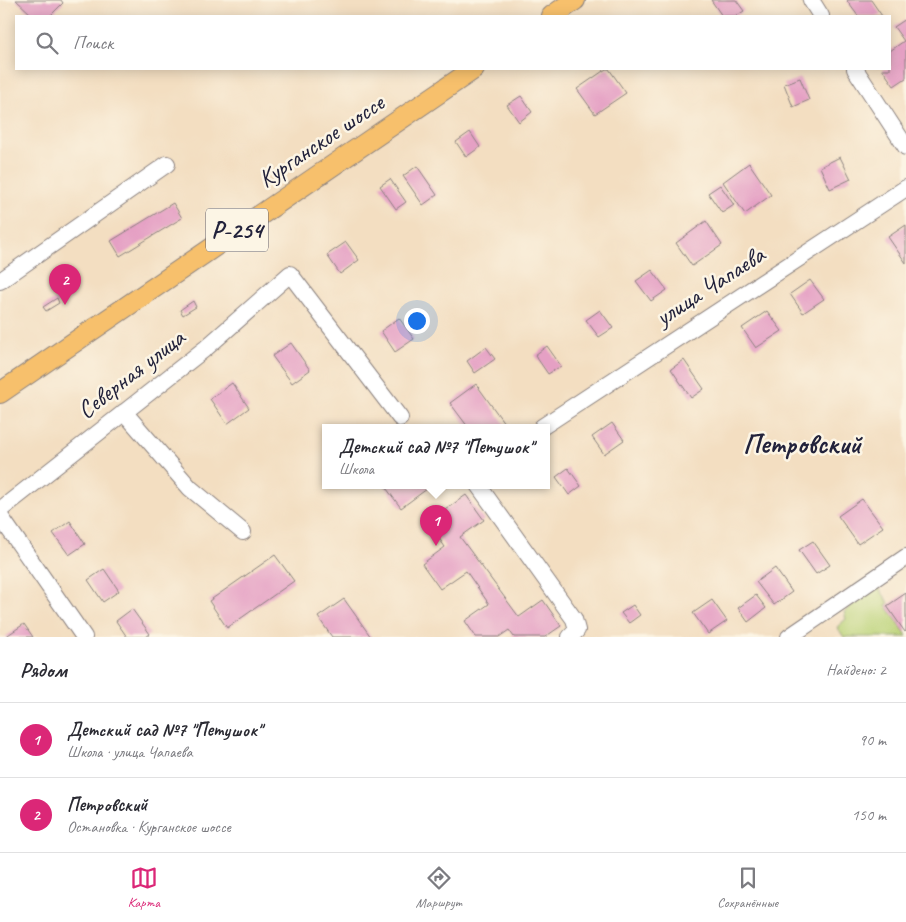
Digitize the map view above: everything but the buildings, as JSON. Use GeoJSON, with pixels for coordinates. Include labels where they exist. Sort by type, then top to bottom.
{"type":"FeatureCollection","features":[{"type":"Feature","properties":{"kind":"main road"},"geometry":{"type":"LineString","coordinates":[[553,15],[575,0]]}},
{"type":"Feature","properties":{"kind":"main road","name":"Курганское шоссе"},"geometry":{"type":"LineString","coordinates":[[0,394],[473,70]]}},
{"type":"Feature","properties":{"kind":"street"},"geometry":{"type":"LineString","coordinates":[[811,0],[820,15]]}},
{"type":"Feature","properties":{"kind":"street"},"geometry":{"type":"LineString","coordinates":[[856,70],[906,147]]}},
{"type":"Feature","properties":{"kind":"street"},"geometry":{"type":"LineString","coordinates":[[0,280],[167,164]]}},
{"type":"Feature","properties":{"kind":"street","name":"улица Чапаева"},"geometry":{"type":"LineString","coordinates":[[547,424],[906,188]]}},
{"type":"Feature","properties":{"kind":"street","name":"Северная улица"},"geometry":{"type":"LineString","coordinates":[[0,510],[206,348],[290,274],[400,418]]}},
{"type":"Feature","properties":{"kind":"street"},"geometry":{"type":"LineString","coordinates":[[124,412],[190,488],[243,532]]}},
{"type":"Feature","properties":{"kind":"street"},"geometry":{"type":"LineString","coordinates":[[481,489],[574,618],[577,630],[570,637]]}},
{"type":"Feature","properties":{"kind":"street"},"geometry":{"type":"LineString","coordinates":[[0,516],[84,637]]}},
{"type":"Feature","properties":{"kind":"street"},"geometry":{"type":"LineString","coordinates":[[789,637],[906,557]]}},
{"type":"Feature","properties":{"kind":"green space"},"geometry":{"type":"Polygon","coordinates":[[[877,585],[889,603],[886,605],[906,634],[906,637],[844,637],[837,627],[846,619],[844,612],[877,585]]]}},
{"type":"Feature","properties":{"kind":"place","name":"Петровский"},"geometry":{"type":"Point","coordinates":[65,305]}},
{"type":"Feature","properties":{"kind":"place","name":"Детский сад №7 \"Петушок\""},"geometry":{"type":"Point","coordinates":[436,546]}},
{"type":"Feature","properties":{"kind":"district","name":"Петровский"},"geometry":{"type":"Point","coordinates":[802,443]}}]}
